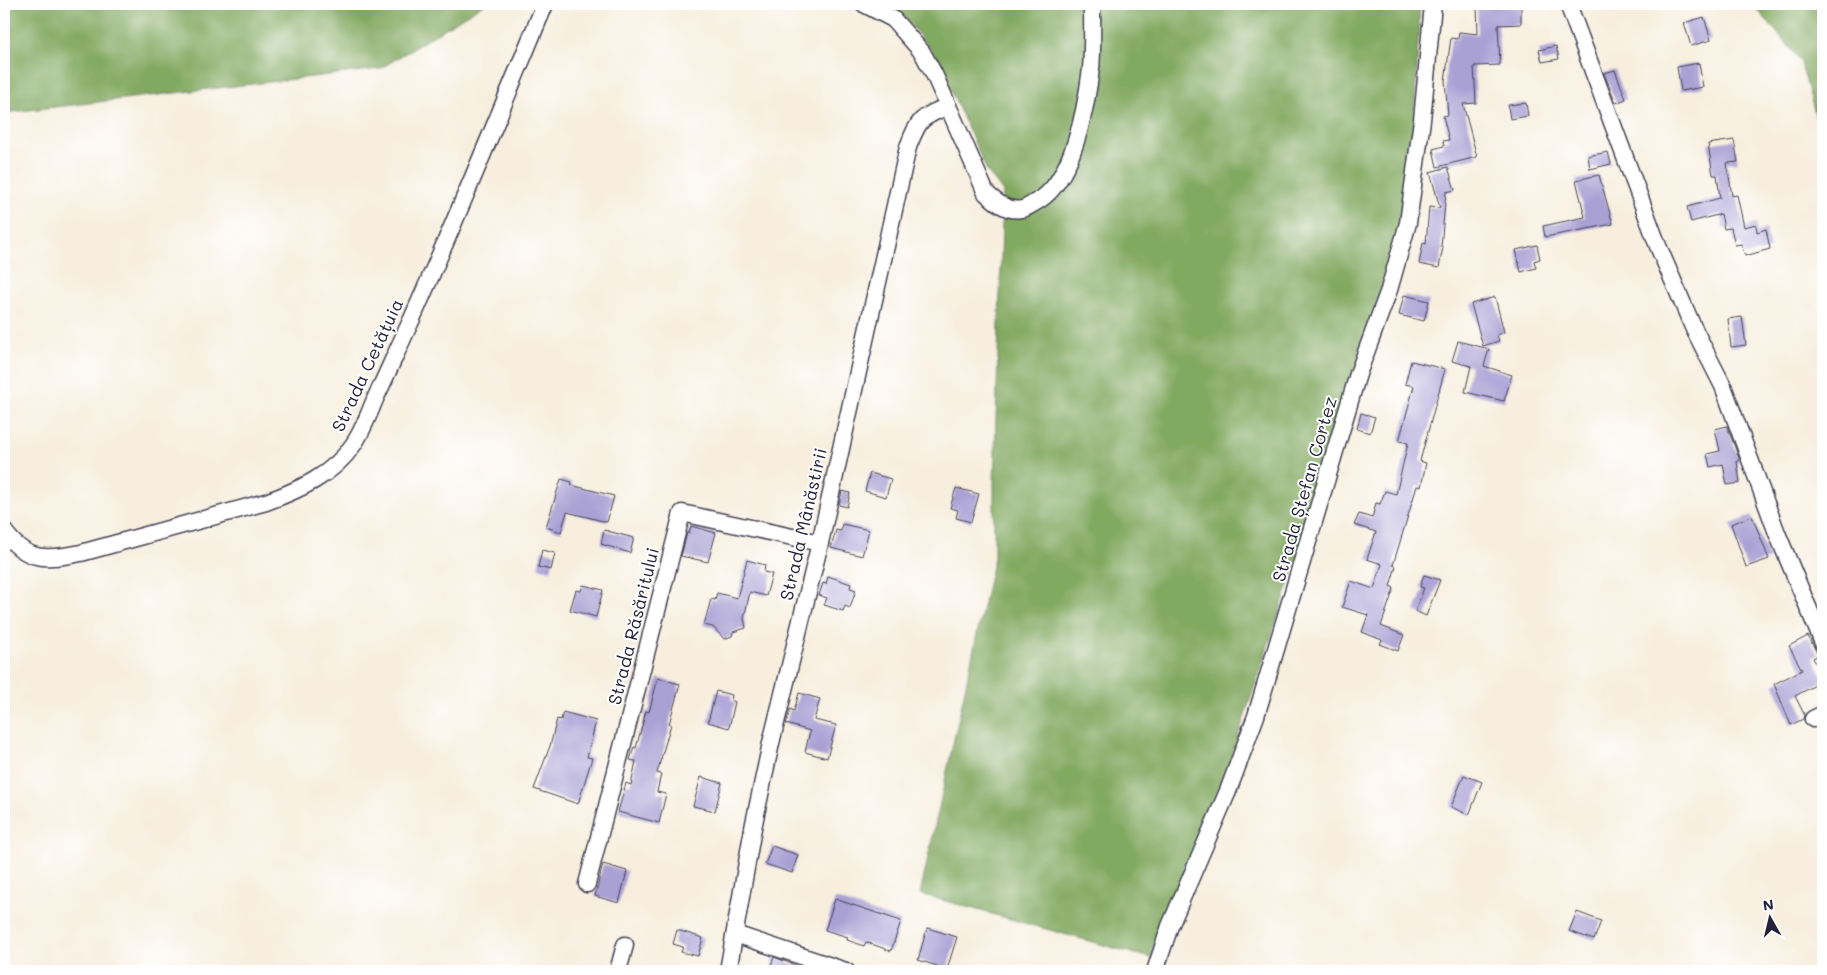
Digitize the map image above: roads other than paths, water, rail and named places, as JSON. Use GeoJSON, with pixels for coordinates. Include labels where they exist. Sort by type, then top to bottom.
{"type":"FeatureCollection","features":[{"type":"Feature","properties":{"kind":"street","name":"Strada Cetățuia"},"geometry":{"type":"LineString","coordinates":[[4,531],[21,551],[36,557],[62,557],[81,553],[266,502],[315,480],[341,459],[353,445],[363,426],[440,256],[545,4]]}},
{"type":"Feature","properties":{"kind":"street"},"geometry":{"type":"LineString","coordinates":[[864,4],[893,19],[922,52],[934,74],[986,193],[1002,207],[1023,209],[1043,198],[1060,178],[1070,157],[1082,118],[1091,68],[1092,4]]}},
{"type":"Feature","properties":{"kind":"street","name":"Strada Ștefan Cortez"},"geometry":{"type":"LineString","coordinates":[[1155,971],[1170,926],[1228,791],[1256,716],[1282,636],[1358,374],[1389,290],[1406,233],[1422,120],[1433,4]]}},
{"type":"Feature","properties":{"kind":"street"},"geometry":{"type":"LineString","coordinates":[[1568,4],[1658,246],[1693,327],[1723,386],[1777,533],[1823,643]]}},
{"type":"Feature","properties":{"kind":"street","name":"Strada Mânăstirii"},"geometry":{"type":"LineString","coordinates":[[728,971],[753,828],[771,743],[820,543],[908,147],[916,125],[928,114],[948,106]]}},
{"type":"Feature","properties":{"kind":"street","name":"Strada Răsăritului"},"geometry":{"type":"LineString","coordinates":[[588,884],[682,513],[820,543]]}},
{"type":"Feature","properties":{"kind":"street"},"geometry":{"type":"LineString","coordinates":[[735,934],[842,970]]}},
{"type":"Feature","properties":{"kind":"street"},"geometry":{"type":"LineString","coordinates":[[618,971],[625,946]]}}]}
